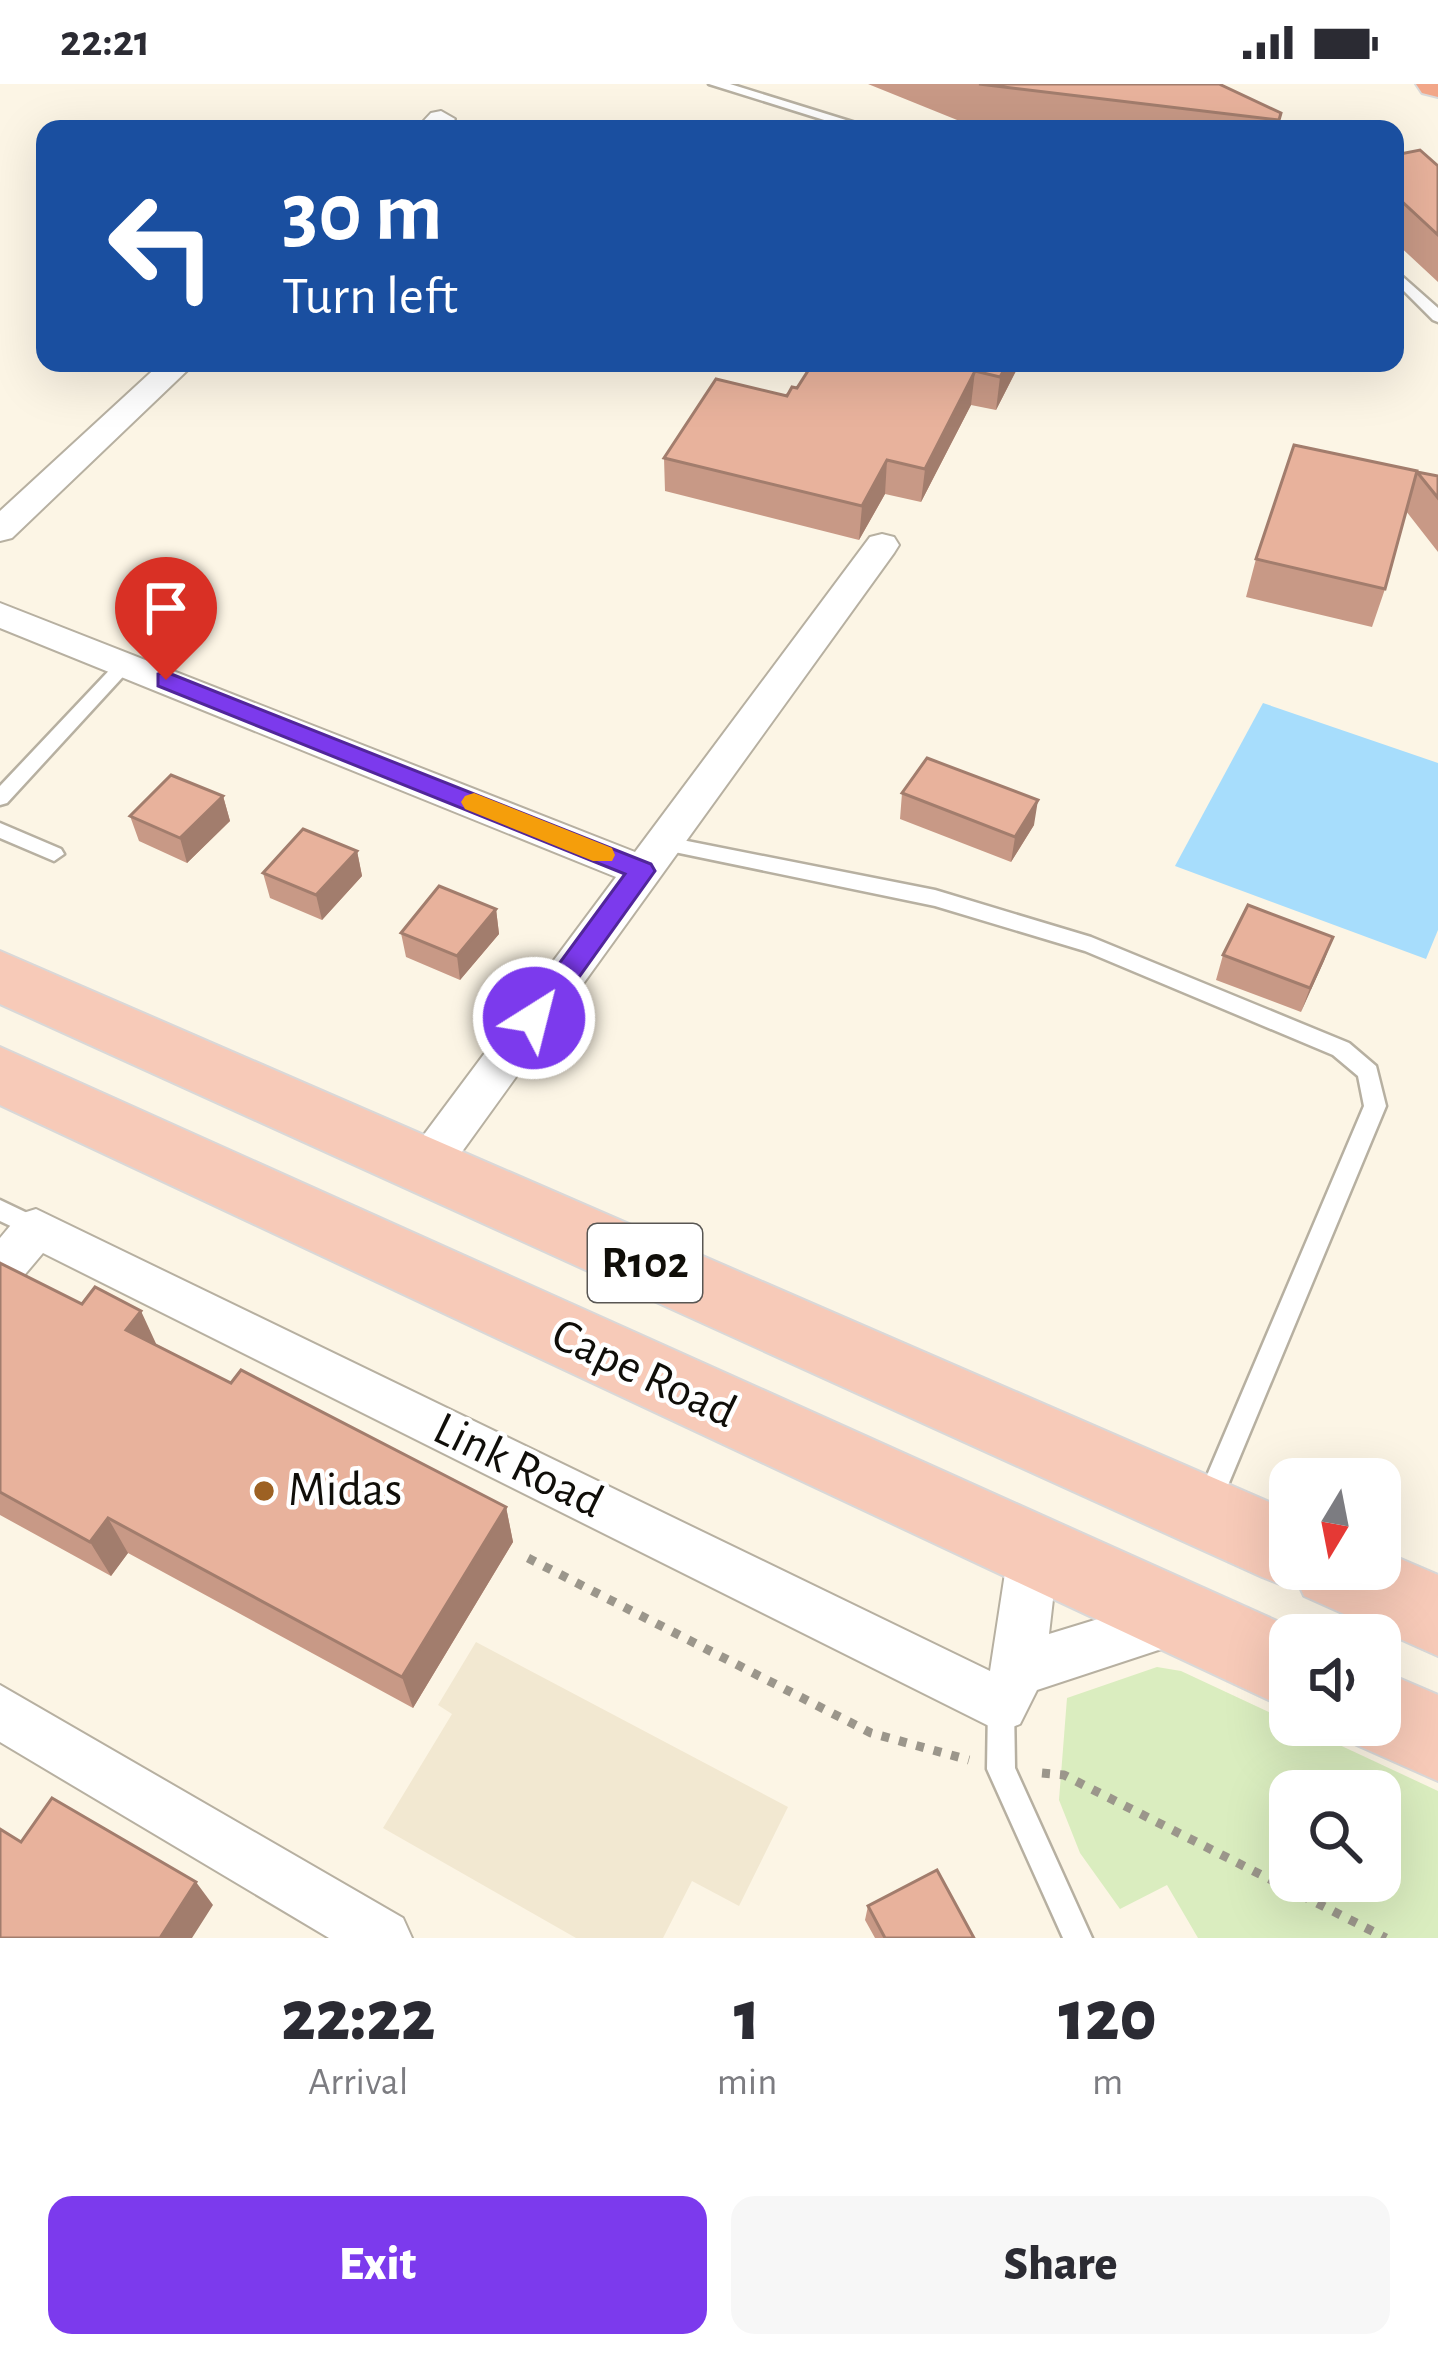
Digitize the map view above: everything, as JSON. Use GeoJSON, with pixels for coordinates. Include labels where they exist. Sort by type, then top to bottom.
{"type":"FeatureCollection","features":[{"type":"Feature","properties":{"kind":"main road","name":"Cape Road"},"geometry":{"type":"LineString","coordinates":[[0,976],[1269,1541]]}},
{"type":"Feature","properties":{"kind":"main road","name":"Cape Road"},"geometry":{"type":"LineString","coordinates":[[0,1075],[1269,1659]]}},
{"type":"Feature","properties":{"kind":"main road"},"geometry":{"type":"LineString","coordinates":[[1379,1590],[1438,1616]]}},
{"type":"Feature","properties":{"kind":"main road"},"geometry":{"type":"LineString","coordinates":[[1401,1722],[1438,1739]]}},
{"type":"Feature","properties":{"kind":"street"},"geometry":{"type":"LineString","coordinates":[[0,530],[169,372]]}},
{"type":"Feature","properties":{"kind":"street"},"geometry":{"type":"LineString","coordinates":[[427,1166],[882,545]]}},
{"type":"Feature","properties":{"kind":"street"},"geometry":{"type":"LineString","coordinates":[[0,615],[652,857]]}},
{"type":"Feature","properties":{"kind":"street"},"geometry":{"type":"LineString","coordinates":[[0,1271],[18,1219]]}},
{"type":"Feature","properties":{"kind":"street","name":"Link Road"},"geometry":{"type":"LineString","coordinates":[[18,1219],[1010,1688]]}},
{"type":"Feature","properties":{"kind":"street"},"geometry":{"type":"LineString","coordinates":[[1010,1688],[1034,1547]]}},
{"type":"Feature","properties":{"kind":"street"},"geometry":{"type":"LineString","coordinates":[[1010,1688],[1183,1618]]}},
{"type":"Feature","properties":{"kind":"street"},"geometry":{"type":"LineString","coordinates":[[0,1712],[383,1938]]}},
{"type":"Feature","properties":{"kind":"lane"},"geometry":{"type":"LineString","coordinates":[[716,84],[836,120]]}},
{"type":"Feature","properties":{"kind":"lane"},"geometry":{"type":"LineString","coordinates":[[774,84],[777,103]]}},
{"type":"Feature","properties":{"kind":"lane"},"geometry":{"type":"LineString","coordinates":[[1404,283],[1438,317]]}},
{"type":"Feature","properties":{"kind":"lane"},"geometry":{"type":"LineString","coordinates":[[0,798],[125,664]]}},
{"type":"Feature","properties":{"kind":"lane"},"geometry":{"type":"LineString","coordinates":[[0,830],[54,854]]}},
{"type":"Feature","properties":{"kind":"lane"},"geometry":{"type":"LineString","coordinates":[[652,857],[1007,916],[1250,1008],[1341,1049],[1367,1072],[1375,1106],[1205,1512]]}},
{"type":"Feature","properties":{"kind":"lane"},"geometry":{"type":"LineString","coordinates":[[1010,1688],[1001,1769],[1078,1938]]}},
{"type":"Feature","properties":{"kind":"path"},"geometry":{"type":"LineString","coordinates":[[528,1558],[871,1733],[1001,1769],[1064,1775],[1386,1938]]}},
{"type":"Feature","properties":{"kind":"shaded area"},"geometry":{"type":"Polygon","coordinates":[[[476,1642],[788,1807],[739,1906],[692,1881],[663,1938],[576,1938],[383,1828],[452,1714],[438,1705],[476,1642]]]}},
{"type":"Feature","properties":{"kind":"green space"},"geometry":{"type":"Polygon","coordinates":[[[1157,1667],[1181,1671],[1269,1712],[1269,1746],[1342,1746],[1393,1770],[1269,1770],[1269,1902],[1401,1902],[1401,1774],[1438,1791],[1438,1938],[1198,1938],[1167,1885],[1120,1909],[1080,1853],[1059,1800],[1067,1698],[1157,1667]]]}},
{"type":"Feature","properties":{"kind":"water"},"geometry":{"type":"Polygon","coordinates":[[[1263,703],[1438,763],[1438,930],[1426,959],[1175,866],[1263,703]]]}},
{"type":"Feature","properties":{"kind":"building"},"geometry":{"type":"Polygon","coordinates":[[[979,84],[1219,84],[1281,113],[1279,120],[979,84]]]}},
{"type":"Feature","properties":{"kind":"building"},"geometry":{"type":"Polygon","coordinates":[[[1420,150],[1438,166],[1438,235],[1404,203],[1404,153],[1420,150]]]}},
{"type":"Feature","properties":{"kind":"building"},"geometry":{"type":"Polygon","coordinates":[[[807,372],[974,372],[925,469],[887,460],[862,506],[664,458],[716,379],[787,396],[792,387],[797,388],[807,372]]]}},
{"type":"Feature","properties":{"kind":"building"},"geometry":{"type":"Polygon","coordinates":[[[1294,445],[1417,471],[1385,589],[1256,559],[1294,445]]]}},
{"type":"Feature","properties":{"kind":"building"},"geometry":{"type":"Polygon","coordinates":[[[1417,472],[1438,476],[1438,498],[1417,472]]]}},
{"type":"Feature","properties":{"kind":"building"},"geometry":{"type":"Polygon","coordinates":[[[927,758],[1038,800],[1015,837],[902,793],[927,758]]]}},
{"type":"Feature","properties":{"kind":"building"},"geometry":{"type":"Polygon","coordinates":[[[171,775],[223,796],[180,838],[130,816],[171,775]]]}},
{"type":"Feature","properties":{"kind":"building"},"geometry":{"type":"Polygon","coordinates":[[[303,829],[357,851],[316,895],[263,873],[303,829]]]}},
{"type":"Feature","properties":{"kind":"building"},"geometry":{"type":"Polygon","coordinates":[[[439,886],[496,909],[457,956],[401,933],[439,886]]]}},
{"type":"Feature","properties":{"kind":"building"},"geometry":{"type":"Polygon","coordinates":[[[1248,905],[1333,937],[1310,988],[1223,955],[1248,905]]]}},
{"type":"Feature","properties":{"kind":"building"},"geometry":{"type":"Polygon","coordinates":[[[0,1263],[82,1304],[95,1287],[141,1311],[126,1330],[231,1383],[241,1370],[506,1507],[402,1677],[108,1518],[90,1542],[0,1492],[0,1263]]]}},
{"type":"Feature","properties":{"kind":"building"},"geometry":{"type":"Polygon","coordinates":[[[52,1798],[196,1882],[160,1938],[0,1938],[0,1829],[21,1842],[52,1798]]]}},
{"type":"Feature","properties":{"kind":"building"},"geometry":{"type":"Polygon","coordinates":[[[937,1870],[974,1938],[885,1938],[868,1906],[937,1870]]]}},
{"type":"Feature","properties":{"kind":"slow traffic"},"geometry":{"type":"LineString","coordinates":[[474,802],[603,855]]}},
{"type":"Feature","properties":{"kind":"place","name":"Midas"},"geometry":{"type":"Point","coordinates":[264,1491]}},
{"type":"Feature","properties":{"kind":"route"},"geometry":{"type":"LineString","coordinates":[[166,680],[642,871],[534,1018]]}}]}
